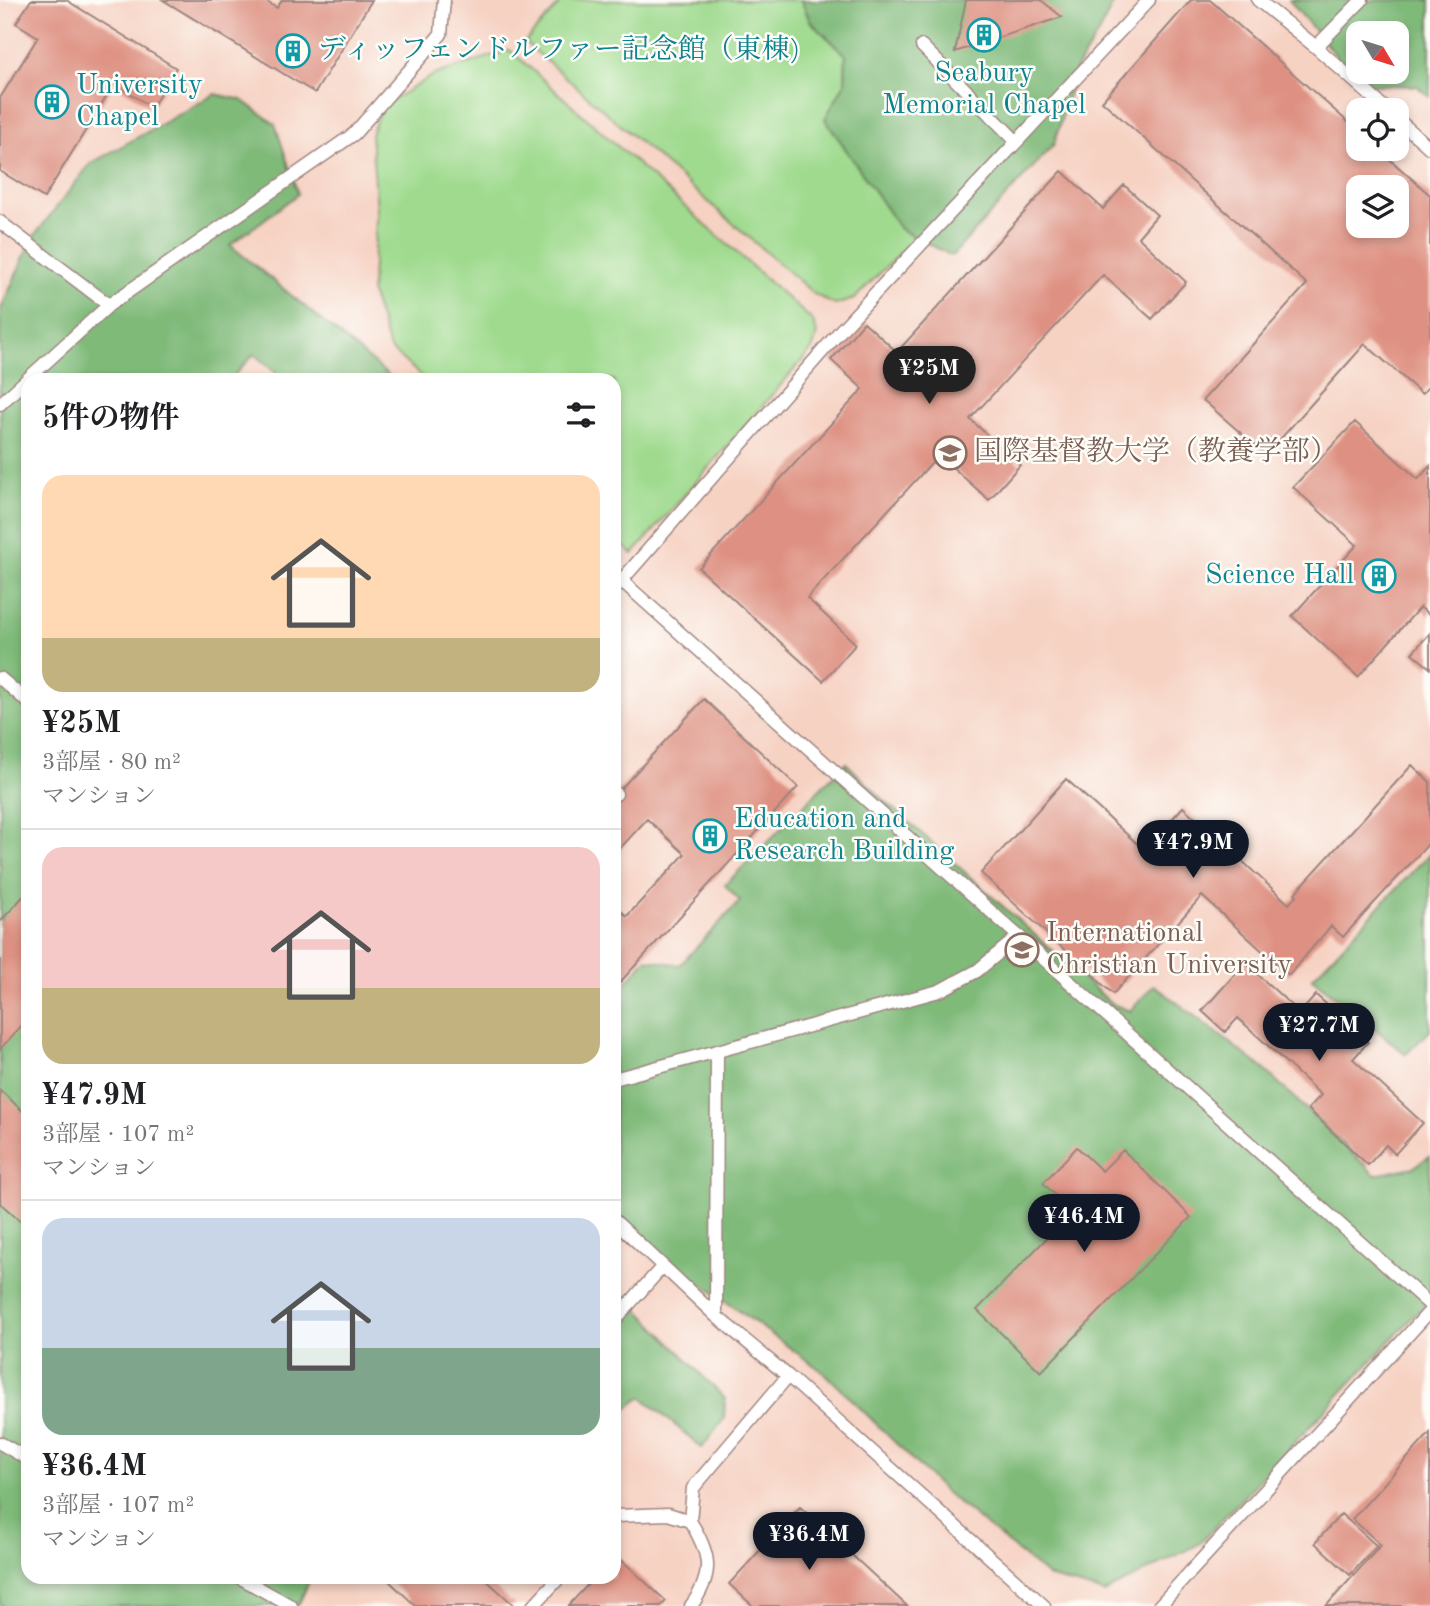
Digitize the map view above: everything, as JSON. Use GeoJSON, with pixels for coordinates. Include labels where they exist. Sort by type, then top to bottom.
{"type":"FeatureCollection","features":[{"type":"Feature","properties":{"kind":"lane"},"geometry":{"type":"LineString","coordinates":[[34,373],[109,305],[354,134],[441,34],[444,0]]}},
{"type":"Feature","properties":{"kind":"lane"},"geometry":{"type":"LineString","coordinates":[[621,582],[842,329],[1149,0]]}},
{"type":"Feature","properties":{"kind":"lane"},"geometry":{"type":"LineString","coordinates":[[1258,0],[1373,98]]}},
{"type":"Feature","properties":{"kind":"lane"},"geometry":{"type":"LineString","coordinates":[[1316,47],[1362,0]]}},
{"type":"Feature","properties":{"kind":"lane"},"geometry":{"type":"LineString","coordinates":[[922,46],[1016,141]]}},
{"type":"Feature","properties":{"kind":"lane"},"geometry":{"type":"LineString","coordinates":[[1409,129],[1430,148]]}},
{"type":"Feature","properties":{"kind":"lane"},"geometry":{"type":"LineString","coordinates":[[0,222],[109,305]]}},
{"type":"Feature","properties":{"kind":"lane"},"geometry":{"type":"LineString","coordinates":[[0,404],[21,385]]}},
{"type":"Feature","properties":{"kind":"lane"},"geometry":{"type":"LineString","coordinates":[[621,588],[1018,936],[1430,1305]]}},
{"type":"Feature","properties":{"kind":"lane"},"geometry":{"type":"LineString","coordinates":[[0,678],[21,696]]}},
{"type":"Feature","properties":{"kind":"lane"},"geometry":{"type":"LineString","coordinates":[[621,1077],[939,990],[977,971],[1018,936]]}},
{"type":"Feature","properties":{"kind":"lane"},"geometry":{"type":"LineString","coordinates":[[716,1316],[717,1052]]}},
{"type":"Feature","properties":{"kind":"lane"},"geometry":{"type":"LineString","coordinates":[[621,1227],[716,1316],[788,1376],[1044,1606]]}},
{"type":"Feature","properties":{"kind":"lane"},"geometry":{"type":"LineString","coordinates":[[621,1313],[663,1266]]}},
{"type":"Feature","properties":{"kind":"lane"},"geometry":{"type":"LineString","coordinates":[[1159,1606],[1430,1311]]}},
{"type":"Feature","properties":{"kind":"lane"},"geometry":{"type":"LineString","coordinates":[[691,1606],[701,1591],[708,1568],[704,1544],[690,1521],[693,1488],[788,1376]]}},
{"type":"Feature","properties":{"kind":"lane"},"geometry":{"type":"LineString","coordinates":[[0,1443],[21,1455]]}},
{"type":"Feature","properties":{"kind":"lane"},"geometry":{"type":"LineString","coordinates":[[621,1516],[668,1514],[690,1521]]}},
{"type":"Feature","properties":{"kind":"lane"},"geometry":{"type":"LineString","coordinates":[[252,1584],[291,1606]]}},
{"type":"Feature","properties":{"kind":"lane"},"geometry":{"type":"LineString","coordinates":[[533,1606],[553,1584]]}},
{"type":"Feature","properties":{"kind":"shaded area","name":"International Christian University"},"geometry":{"type":"Polygon","coordinates":[[[0,0],[1430,0],[1430,1606],[285,1606],[211,1584],[621,1584],[621,373],[21,373],[21,665],[0,1520],[0,0]]]}},
{"type":"Feature","properties":{"kind":"green space"},"geometry":{"type":"Polygon","coordinates":[[[563,0],[801,0],[810,21],[846,55],[845,83],[900,229],[916,237],[854,299],[835,305],[814,294],[525,42],[563,0]]]}},
{"type":"Feature","properties":{"kind":"green space"},"geometry":{"type":"Polygon","coordinates":[[[801,0],[1115,0],[1076,69],[1054,144],[952,256],[900,229],[825,119],[845,83],[846,55],[810,21],[801,0]]]}},
{"type":"Feature","properties":{"kind":"green space"},"geometry":{"type":"Polygon","coordinates":[[[1289,0],[1430,0],[1430,97],[1417,86],[1360,84],[1409,84],[1409,21],[1346,21],[1346,67],[1289,0]]]}},
{"type":"Feature","properties":{"kind":"green space"},"geometry":{"type":"Polygon","coordinates":[[[510,50],[813,321],[817,333],[813,348],[633,554],[621,544],[621,373],[418,373],[390,349],[371,292],[377,208],[371,135],[381,107],[434,75],[510,50]]]}},
{"type":"Feature","properties":{"kind":"green space"},"geometry":{"type":"Polygon","coordinates":[[[215,94],[242,100],[275,124],[298,194],[230,245],[385,373],[276,373],[254,354],[236,373],[21,373],[21,1584],[308,1584],[298,1606],[0,1606],[0,311],[32,239],[90,164],[215,94]]]}},
{"type":"Feature","properties":{"kind":"green space"},"geometry":{"type":"Polygon","coordinates":[[[846,763],[1112,1004],[1130,1011],[1154,985],[1264,1069],[1375,1175],[1414,1167],[1430,1156],[1430,1299],[1199,1544],[1104,1593],[1049,1577],[944,1491],[826,1374],[633,1234],[621,1242],[621,989],[646,959],[680,965],[740,901],[725,885],[846,763]]]}},
{"type":"Feature","properties":{"kind":"green space"},"geometry":{"type":"Polygon","coordinates":[[[1430,853],[1430,1031],[1406,1054],[1312,978],[1430,853]]]}},
{"type":"Feature","properties":{"kind":"green space"},"geometry":{"type":"Polygon","coordinates":[[[621,1291],[725,1399],[724,1419],[702,1448],[642,1397],[621,1412],[621,1291]]]}},
{"type":"Feature","properties":{"kind":"building","name":"University Chapel"},"geometry":{"type":"Polygon","coordinates":[[[31,0],[66,0],[176,68],[152,107],[114,84],[44,198],[0,171],[0,98],[38,37],[16,23],[31,0]]]}},
{"type":"Feature","properties":{"kind":"building","name":"ディッフェンドルファー記念館（東棟)"},"geometry":{"type":"Polygon","coordinates":[[[163,0],[263,0],[277,8],[282,0],[372,0],[315,93],[163,0]]]}},
{"type":"Feature","properties":{"kind":"building","name":"Seabury Memorial Chapel"},"geometry":{"type":"Polygon","coordinates":[[[966,0],[1041,0],[1062,17],[955,52],[966,0]]]}},
{"type":"Feature","properties":{"kind":"building"},"geometry":{"type":"Polygon","coordinates":[[[1191,0],[1210,0],[1346,120],[1346,161],[1392,161],[1407,175],[1346,175],[1346,238],[1409,238],[1409,176],[1430,195],[1430,385],[1422,394],[1365,344],[1266,455],[1203,400],[1307,284],[1102,101],[1191,0]]]}},
{"type":"Feature","properties":{"kind":"building"},"geometry":{"type":"Polygon","coordinates":[[[1062,171],[1103,209],[1124,185],[1157,215],[1138,237],[1186,282],[1152,319],[1103,275],[970,419],[1020,465],[989,500],[939,455],[807,598],[856,644],[823,681],[699,568],[863,389],[831,360],[864,322],[897,352],[1062,171]]]}},
{"type":"Feature","properties":{"kind":"building","name":"Science Hall"},"geometry":{"type":"Polygon","coordinates":[[[1355,422],[1418,479],[1430,466],[1430,616],[1420,607],[1358,677],[1292,616],[1357,545],[1293,487],[1355,422]]]}},
{"type":"Feature","properties":{"kind":"building","name":"Science Hall"},"geometry":{"type":"Polygon","coordinates":[[[1430,633],[1430,668],[1412,653],[1430,633]]]}},
{"type":"Feature","properties":{"kind":"building","name":"Education and Research Building"},"geometry":{"type":"Polygon","coordinates":[[[704,699],[798,787],[621,981],[621,911],[627,916],[685,854],[647,819],[621,847],[621,788],[704,699]]]}},
{"type":"Feature","properties":{"kind":"building"},"geometry":{"type":"Polygon","coordinates":[[[1412,765],[1430,782],[1430,842],[1343,937],[1331,926],[1289,975],[1202,896],[1113,994],[981,873],[1066,779],[1144,850],[1183,807],[1289,904],[1297,895],[1295,893],[1412,765]]]}},
{"type":"Feature","properties":{"kind":"building"},"geometry":{"type":"Polygon","coordinates":[[[21,899],[21,1026],[0,1049],[0,922],[21,899]]]}},
{"type":"Feature","properties":{"kind":"building"},"geometry":{"type":"Polygon","coordinates":[[[1245,963],[1300,1013],[1316,995],[1368,1042],[1353,1059],[1423,1123],[1395,1154],[1386,1145],[1368,1165],[1308,1109],[1321,1095],[1238,1018],[1225,1032],[1202,1011],[1245,963]]]}},
{"type":"Feature","properties":{"kind":"building"},"geometry":{"type":"Polygon","coordinates":[[[0,1090],[21,1110],[21,1222],[0,1203],[0,1090]]]}},
{"type":"Feature","properties":{"kind":"building"},"geometry":{"type":"Polygon","coordinates":[[[1077,1147],[1102,1171],[1123,1150],[1191,1217],[1041,1372],[977,1310],[1072,1212],[1043,1183],[1077,1147]]]}},
{"type":"Feature","properties":{"kind":"building"},"geometry":{"type":"Polygon","coordinates":[[[1430,1433],[1430,1606],[1326,1606],[1381,1545],[1352,1519],[1430,1433]]]}},
{"type":"Feature","properties":{"kind":"building"},"geometry":{"type":"Polygon","coordinates":[[[800,1507],[907,1606],[753,1606],[729,1584],[800,1507]]]}},
{"type":"Feature","properties":{"kind":"building"},"geometry":{"type":"Polygon","coordinates":[[[1341,1514],[1377,1546],[1350,1575],[1315,1543],[1341,1514]]]}},
{"type":"Feature","properties":{"kind":"building"},"geometry":{"type":"Polygon","coordinates":[[[621,1560],[666,1601],[661,1606],[568,1606],[588,1584],[621,1584],[621,1560]]]}},
{"type":"Feature","properties":{"kind":"building"},"geometry":{"type":"Polygon","coordinates":[[[392,1584],[491,1584],[515,1606],[416,1606],[392,1584]]]}},
{"type":"Feature","properties":{"kind":"place","name":"Seabury Memorial Chapel"},"geometry":{"type":"Point","coordinates":[984,35]}},
{"type":"Feature","properties":{"kind":"place","name":"ディッフェンドルファー記念館（東棟)"},"geometry":{"type":"Point","coordinates":[293,51]}},
{"type":"Feature","properties":{"kind":"place","name":"University Chapel"},"geometry":{"type":"Point","coordinates":[52,102]}},
{"type":"Feature","properties":{"kind":"place","name":"国際基督教大学（教養学部）"},"geometry":{"type":"Point","coordinates":[950,453]}},
{"type":"Feature","properties":{"kind":"place","name":"Science Hall"},"geometry":{"type":"Point","coordinates":[1379,576]}},
{"type":"Feature","properties":{"kind":"place","name":"Education and Research Building"},"geometry":{"type":"Point","coordinates":[710,836]}},
{"type":"Feature","properties":{"kind":"place","name":"International Christian University"},"geometry":{"type":"Point","coordinates":[1022,950]}}]}
